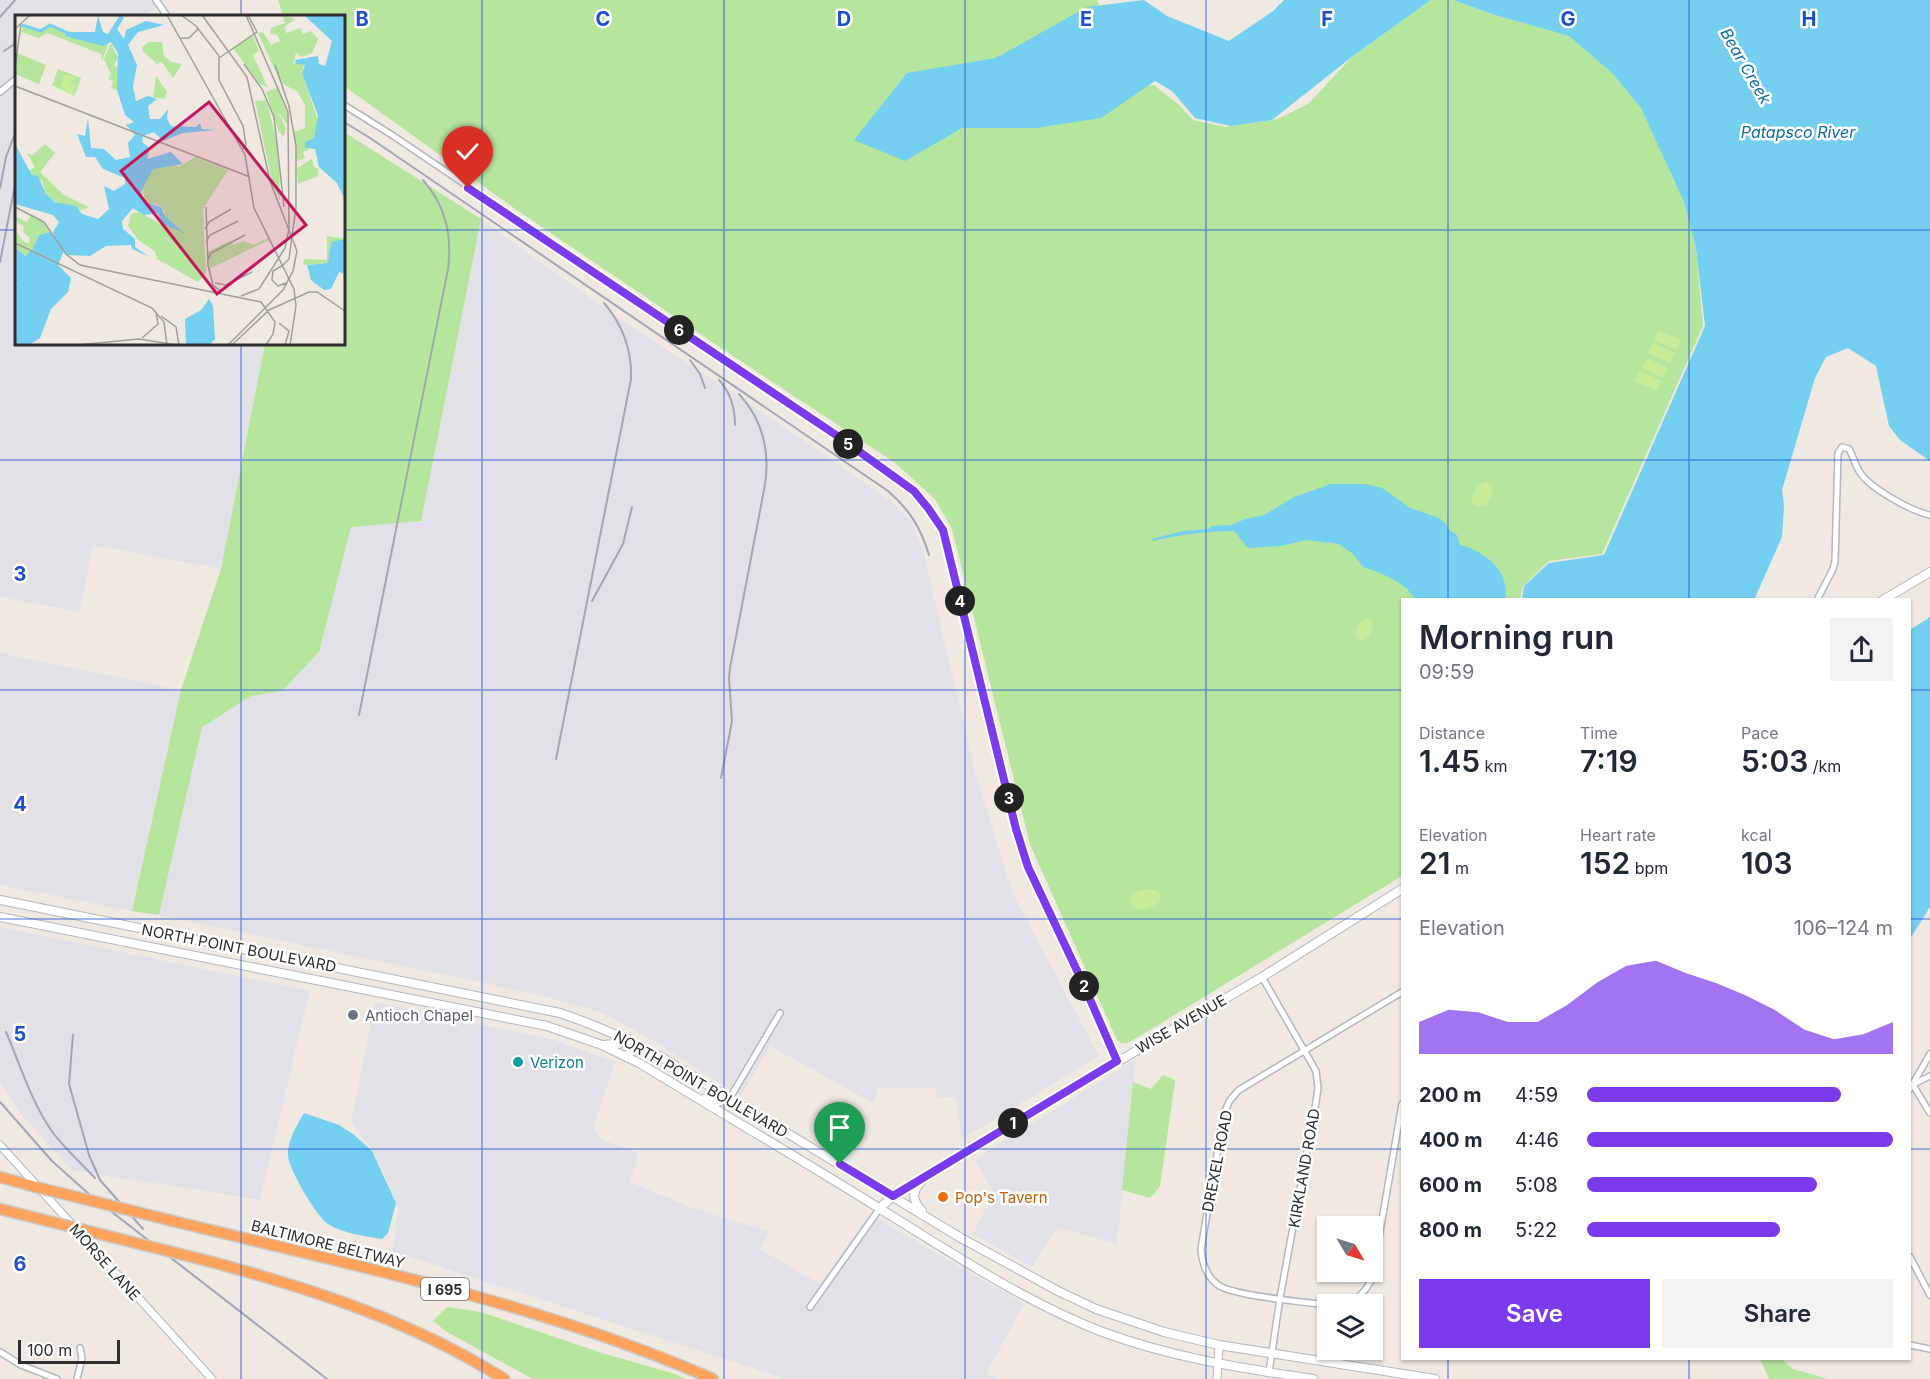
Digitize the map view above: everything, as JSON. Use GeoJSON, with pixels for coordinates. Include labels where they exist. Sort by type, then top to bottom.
{"type":"FeatureCollection","features":[{"type":"Feature","properties":{"kind":"highway","name":"BALTIMORE BELTWAY"},"geometry":{"type":"LineString","coordinates":[[0,1177],[443,1288],[535,1314],[626,1344],[713,1379]]}},
{"type":"Feature","properties":{"kind":"highway"},"geometry":{"type":"LineString","coordinates":[[0,1209],[285,1282],[379,1315],[457,1352],[504,1379]]}},
{"type":"Feature","properties":{"kind":"main road"},"geometry":{"type":"LineString","coordinates":[[1886,598],[1930,572]]}},
{"type":"Feature","properties":{"kind":"main road","name":"WISE AVENUE"},"geometry":{"type":"LineString","coordinates":[[880,1208],[893,1196],[938,1168],[1262,977],[1401,890]]}},
{"type":"Feature","properties":{"kind":"main road","name":"NORTH POINT BOULEVARD"},"geometry":{"type":"LineString","coordinates":[[0,900],[560,1013],[627,1038],[928,1218],[1041,1283],[1096,1309],[1164,1332],[1219,1345],[1435,1379]]}},
{"type":"Feature","properties":{"kind":"main road","name":"NORTH POINT BOULEVARD"},"geometry":{"type":"LineString","coordinates":[[0,917],[547,1026],[602,1045],[695,1097],[997,1279],[1072,1319],[1147,1347],[1217,1364],[1312,1379]]}},
{"type":"Feature","properties":{"kind":"main road"},"geometry":{"type":"LineString","coordinates":[[218,960],[232,953],[237,947]]}},
{"type":"Feature","properties":{"kind":"main road"},"geometry":{"type":"LineString","coordinates":[[433,1004],[445,1000],[453,994],[454,990]]}},
{"type":"Feature","properties":{"kind":"main road"},"geometry":{"type":"LineString","coordinates":[[602,1045],[620,1044],[627,1038]]}},
{"type":"Feature","properties":{"kind":"main road"},"geometry":{"type":"LineString","coordinates":[[627,1057],[635,1050],[663,1058]]}},
{"type":"Feature","properties":{"kind":"main road"},"geometry":{"type":"LineString","coordinates":[[695,1097],[718,1102],[730,1098]]}},
{"type":"Feature","properties":{"kind":"main road"},"geometry":{"type":"LineString","coordinates":[[928,1218],[915,1203],[914,1191],[920,1182],[938,1168]]}},
{"type":"Feature","properties":{"kind":"street"},"geometry":{"type":"LineString","coordinates":[[156,0],[165,15]]}},
{"type":"Feature","properties":{"kind":"street"},"geometry":{"type":"LineString","coordinates":[[0,92],[15,80]]}},
{"type":"Feature","properties":{"kind":"street"},"geometry":{"type":"LineString","coordinates":[[345,106],[839,437],[914,491],[922,500],[943,530],[1016,829],[1028,867],[1117,1061]]}},
{"type":"Feature","properties":{"kind":"street"},"geometry":{"type":"LineString","coordinates":[[1818,598],[1835,561],[1838,453],[1842,447],[1849,449],[1859,471],[1871,483],[1909,508],[1930,515]]}},
{"type":"Feature","properties":{"kind":"street","name":"KIRKLAND ROAD"},"geometry":{"type":"LineString","coordinates":[[1262,977],[1305,1049],[1316,1071],[1318,1088],[1269,1372]]}},
{"type":"Feature","properties":{"kind":"street","name":"DREXEL ROAD"},"geometry":{"type":"LineString","coordinates":[[1317,1303],[1232,1291],[1217,1284],[1204,1267],[1201,1249],[1226,1106],[1239,1090],[1401,993]]}},
{"type":"Feature","properties":{"kind":"street"},"geometry":{"type":"LineString","coordinates":[[730,1098],[780,1014]]}},
{"type":"Feature","properties":{"kind":"street"},"geometry":{"type":"LineString","coordinates":[[1911,1087],[1930,1054]]}},
{"type":"Feature","properties":{"kind":"street"},"geometry":{"type":"LineString","coordinates":[[1911,1087],[1930,1076]]}},
{"type":"Feature","properties":{"kind":"street"},"geometry":{"type":"LineString","coordinates":[[1911,1087],[1930,1113]]}},
{"type":"Feature","properties":{"kind":"street"},"geometry":{"type":"LineString","coordinates":[[1361,1294],[1372,1278],[1401,1110]]}},
{"type":"Feature","properties":{"kind":"street","name":"MORSE LANE"},"geometry":{"type":"LineString","coordinates":[[0,1145],[212,1379]]}},
{"type":"Feature","properties":{"kind":"street","name":"WISE AVENUE"},"geometry":{"type":"LineString","coordinates":[[810,1307],[880,1208]]}},
{"type":"Feature","properties":{"kind":"street"},"geometry":{"type":"LineString","coordinates":[[1911,1259],[1930,1295]]}},
{"type":"Feature","properties":{"kind":"street"},"geometry":{"type":"LineString","coordinates":[[1217,1379],[1219,1345]]}},
{"type":"Feature","properties":{"kind":"street"},"geometry":{"type":"LineString","coordinates":[[1911,1345],[1930,1348]]}},
{"type":"Feature","properties":{"kind":"street"},"geometry":{"type":"LineString","coordinates":[[77,1379],[82,1358],[80,1348]]}},
{"type":"Feature","properties":{"kind":"street"},"geometry":{"type":"LineString","coordinates":[[0,1352],[21,1365],[57,1379]]}},
{"type":"Feature","properties":{"kind":"shaded area"},"geometry":{"type":"Polygon","coordinates":[[[0,0],[162,0],[165,5],[142,15],[15,15],[15,345],[265,345],[221,569],[93,545],[80,612],[0,597],[0,0]]]}},
{"type":"Feature","properties":{"kind":"shaded area"},"geometry":{"type":"Polygon","coordinates":[[[481,219],[607,310],[780,424],[892,502],[912,523],[925,558],[975,771],[1013,894],[1099,1056],[962,1139],[955,1097],[937,1098],[936,1088],[878,1088],[873,1103],[770,1046],[741,1096],[647,1037],[601,1012],[536,994],[159,915],[202,727],[251,696],[282,690],[319,652],[351,526],[421,521],[481,219]]]}},
{"type":"Feature","properties":{"kind":"shaded area"},"geometry":{"type":"Polygon","coordinates":[[[0,653],[181,690],[132,911],[0,885],[0,653]]]}},
{"type":"Feature","properties":{"kind":"shaded area"},"geometry":{"type":"Polygon","coordinates":[[[0,927],[310,991],[260,1200],[72,1170],[23,1117],[0,1083],[0,927]]]}},
{"type":"Feature","properties":{"kind":"shaded area"},"geometry":{"type":"Polygon","coordinates":[[[375,1002],[551,1039],[616,1062],[593,1127],[600,1139],[639,1153],[630,1182],[693,1208],[770,1232],[760,1249],[820,1284],[869,1214],[1024,1304],[986,1374],[998,1379],[780,1379],[771,1374],[391,1251],[398,1207],[375,1154],[351,1122],[375,1002]]]}},
{"type":"Feature","properties":{"kind":"shaded area"},"geometry":{"type":"Polygon","coordinates":[[[1136,1059],[1117,1244],[1057,1227],[1032,1267],[973,1234],[994,1192],[974,1160],[1136,1059]]]}},
{"type":"Feature","properties":{"kind":"green space"},"geometry":{"type":"Polygon","coordinates":[[[278,0],[1097,0],[1131,87],[1154,85],[1178,104],[1193,120],[1225,127],[1278,119],[1308,104],[1353,56],[1431,0],[1453,0],[1495,15],[1569,36],[1613,74],[1641,107],[1684,202],[1696,249],[1703,326],[1602,554],[1549,561],[1523,586],[1520,598],[1401,598],[1401,877],[1140,1036],[1127,1043],[1121,1043],[1117,1040],[1030,844],[952,529],[935,499],[894,462],[511,206],[345,87],[345,15],[283,15],[278,0]]]}},
{"type":"Feature","properties":{"kind":"green space"},"geometry":{"type":"Polygon","coordinates":[[[345,133],[481,219],[421,521],[351,527],[319,652],[282,691],[251,696],[202,727],[159,915],[132,911],[181,690],[221,569],[265,345],[345,345],[345,133]]]}},
{"type":"Feature","properties":{"kind":"green space"},"geometry":{"type":"Polygon","coordinates":[[[1659,330],[1681,340],[1676,350],[1654,340],[1659,330]]]}},
{"type":"Feature","properties":{"kind":"green space"},"geometry":{"type":"Polygon","coordinates":[[[1653,343],[1675,353],[1670,363],[1648,353],[1653,343]]]}},
{"type":"Feature","properties":{"kind":"green space"},"geometry":{"type":"Polygon","coordinates":[[[1646,358],[1668,368],[1663,378],[1642,368],[1646,358]]]}},
{"type":"Feature","properties":{"kind":"green space"},"geometry":{"type":"Polygon","coordinates":[[[1640,371],[1662,381],[1657,391],[1635,381],[1640,371]]]}},
{"type":"Feature","properties":{"kind":"green space"},"geometry":{"type":"Polygon","coordinates":[[[1485,481],[1493,486],[1492,496],[1486,505],[1476,506],[1472,502],[1473,493],[1485,481]]]}},
{"type":"Feature","properties":{"kind":"green space"},"geometry":{"type":"Polygon","coordinates":[[[1365,619],[1370,619],[1373,623],[1372,631],[1366,639],[1360,640],[1357,638],[1356,630],[1365,619]]]}},
{"type":"Feature","properties":{"kind":"green space"},"geometry":{"type":"Polygon","coordinates":[[[1145,889],[1158,891],[1160,900],[1151,908],[1137,910],[1131,906],[1130,898],[1136,892],[1145,889]]]}},
{"type":"Feature","properties":{"kind":"green space"},"geometry":{"type":"Polygon","coordinates":[[[1163,1075],[1175,1080],[1160,1186],[1150,1198],[1122,1190],[1133,1082],[1151,1089],[1163,1075]]]}},
{"type":"Feature","properties":{"kind":"green space"},"geometry":{"type":"Polygon","coordinates":[[[447,1307],[481,1312],[685,1379],[533,1379],[447,1332],[433,1321],[447,1307]]]}},
{"type":"Feature","properties":{"kind":"green space"},"geometry":{"type":"Polygon","coordinates":[[[1760,1360],[1782,1360],[1793,1369],[1828,1379],[1769,1379],[1760,1360]]]}},
{"type":"Feature","properties":{"kind":"water"},"geometry":{"type":"Polygon","coordinates":[[[1144,0],[1167,16],[1229,41],[1273,11],[1284,0],[1431,0],[1353,56],[1272,120],[1231,126],[1195,118],[1172,91],[1155,81],[1101,118],[1036,128],[962,128],[905,161],[854,140],[907,73],[996,58],[1087,7],[1144,0]]]}},
{"type":"Feature","properties":{"kind":"water","name":"Patapsco River"},"geometry":{"type":"Polygon","coordinates":[[[1453,0],[1930,0],[1930,461],[1900,440],[1889,426],[1876,366],[1848,348],[1826,357],[1815,378],[1782,490],[1784,506],[1782,537],[1755,598],[1522,598],[1524,586],[1549,563],[1604,555],[1705,326],[1696,249],[1684,202],[1641,108],[1613,74],[1569,36],[1495,15],[1453,0]]]}},
{"type":"Feature","properties":{"kind":"water"},"geometry":{"type":"Polygon","coordinates":[[[1331,484],[1365,484],[1382,488],[1410,508],[1439,518],[1448,529],[1457,535],[1460,545],[1478,552],[1494,564],[1504,580],[1505,598],[1414,598],[1398,582],[1363,567],[1353,554],[1339,544],[1306,540],[1281,546],[1248,548],[1234,531],[1193,534],[1153,541],[1152,539],[1183,531],[1232,525],[1245,519],[1264,515],[1294,497],[1331,484]]]}},
{"type":"Feature","properties":{"kind":"water"},"geometry":{"type":"Polygon","coordinates":[[[1930,617],[1930,907],[1911,937],[1911,629],[1930,617]]]}},
{"type":"Feature","properties":{"kind":"water"},"geometry":{"type":"Polygon","coordinates":[[[304,1113],[339,1125],[372,1151],[396,1203],[388,1233],[382,1239],[362,1236],[328,1224],[304,1193],[293,1172],[288,1150],[304,1113]]]}},
{"type":"Feature","properties":{"kind":"railway"},"geometry":{"type":"LineString","coordinates":[[0,17],[15,0]]}},
{"type":"Feature","properties":{"kind":"railway"},"geometry":{"type":"LineString","coordinates":[[4,51],[15,44]]}},
{"type":"Feature","properties":{"kind":"railway"},"geometry":{"type":"LineString","coordinates":[[345,123],[888,491],[913,520],[929,555]]}},
{"type":"Feature","properties":{"kind":"railway"},"geometry":{"type":"LineString","coordinates":[[0,188],[6,157],[15,134]]}},
{"type":"Feature","properties":{"kind":"railway"},"geometry":{"type":"LineString","coordinates":[[359,715],[448,269],[449,244],[446,222],[437,200],[423,180]]}},
{"type":"Feature","properties":{"kind":"railway"},"geometry":{"type":"LineString","coordinates":[[0,262],[15,185]]}},
{"type":"Feature","properties":{"kind":"railway"},"geometry":{"type":"LineString","coordinates":[[556,759],[631,379],[630,358],[625,338],[611,311],[604,303]]}},
{"type":"Feature","properties":{"kind":"railway"},"geometry":{"type":"LineString","coordinates":[[690,360],[700,374],[705,388]]}},
{"type":"Feature","properties":{"kind":"railway"},"geometry":{"type":"LineString","coordinates":[[719,380],[732,401],[735,425]]}},
{"type":"Feature","properties":{"kind":"railway"},"geometry":{"type":"LineString","coordinates":[[721,778],[732,721],[730,668],[767,464],[760,427],[748,404],[739,394]]}},
{"type":"Feature","properties":{"kind":"railway"},"geometry":{"type":"LineString","coordinates":[[592,601],[623,544],[632,507]]}},
{"type":"Feature","properties":{"kind":"railway"},"geometry":{"type":"LineString","coordinates":[[6,1032],[44,1119],[61,1142],[95,1178]]}},
{"type":"Feature","properties":{"kind":"railway"},"geometry":{"type":"LineString","coordinates":[[73,1035],[69,1084],[89,1155],[100,1180],[143,1229]]}},
{"type":"Feature","properties":{"kind":"railway"},"geometry":{"type":"LineString","coordinates":[[0,1102],[52,1161],[90,1195],[327,1379]]}},
{"type":"Feature","properties":{"kind":"place","name":"Antioch Chapel"},"geometry":{"type":"Point","coordinates":[353,1015]}},
{"type":"Feature","properties":{"kind":"place","name":"Verizon"},"geometry":{"type":"Point","coordinates":[518,1062]}},
{"type":"Feature","properties":{"kind":"place","name":"Pop's Tavern"},"geometry":{"type":"Point","coordinates":[943,1197]}},
{"type":"Feature","properties":{"kind":"route"},"geometry":{"type":"LineString","coordinates":[[468,188],[839,437],[914,491],[943,530],[1016,829],[1028,867],[1117,1061],[893,1196],[840,1164]]}},
{"type":"Feature","properties":{"kind":"water label","name":"Bear Creek"},"geometry":{"type":"Point","coordinates":[1746,66]}}]}
